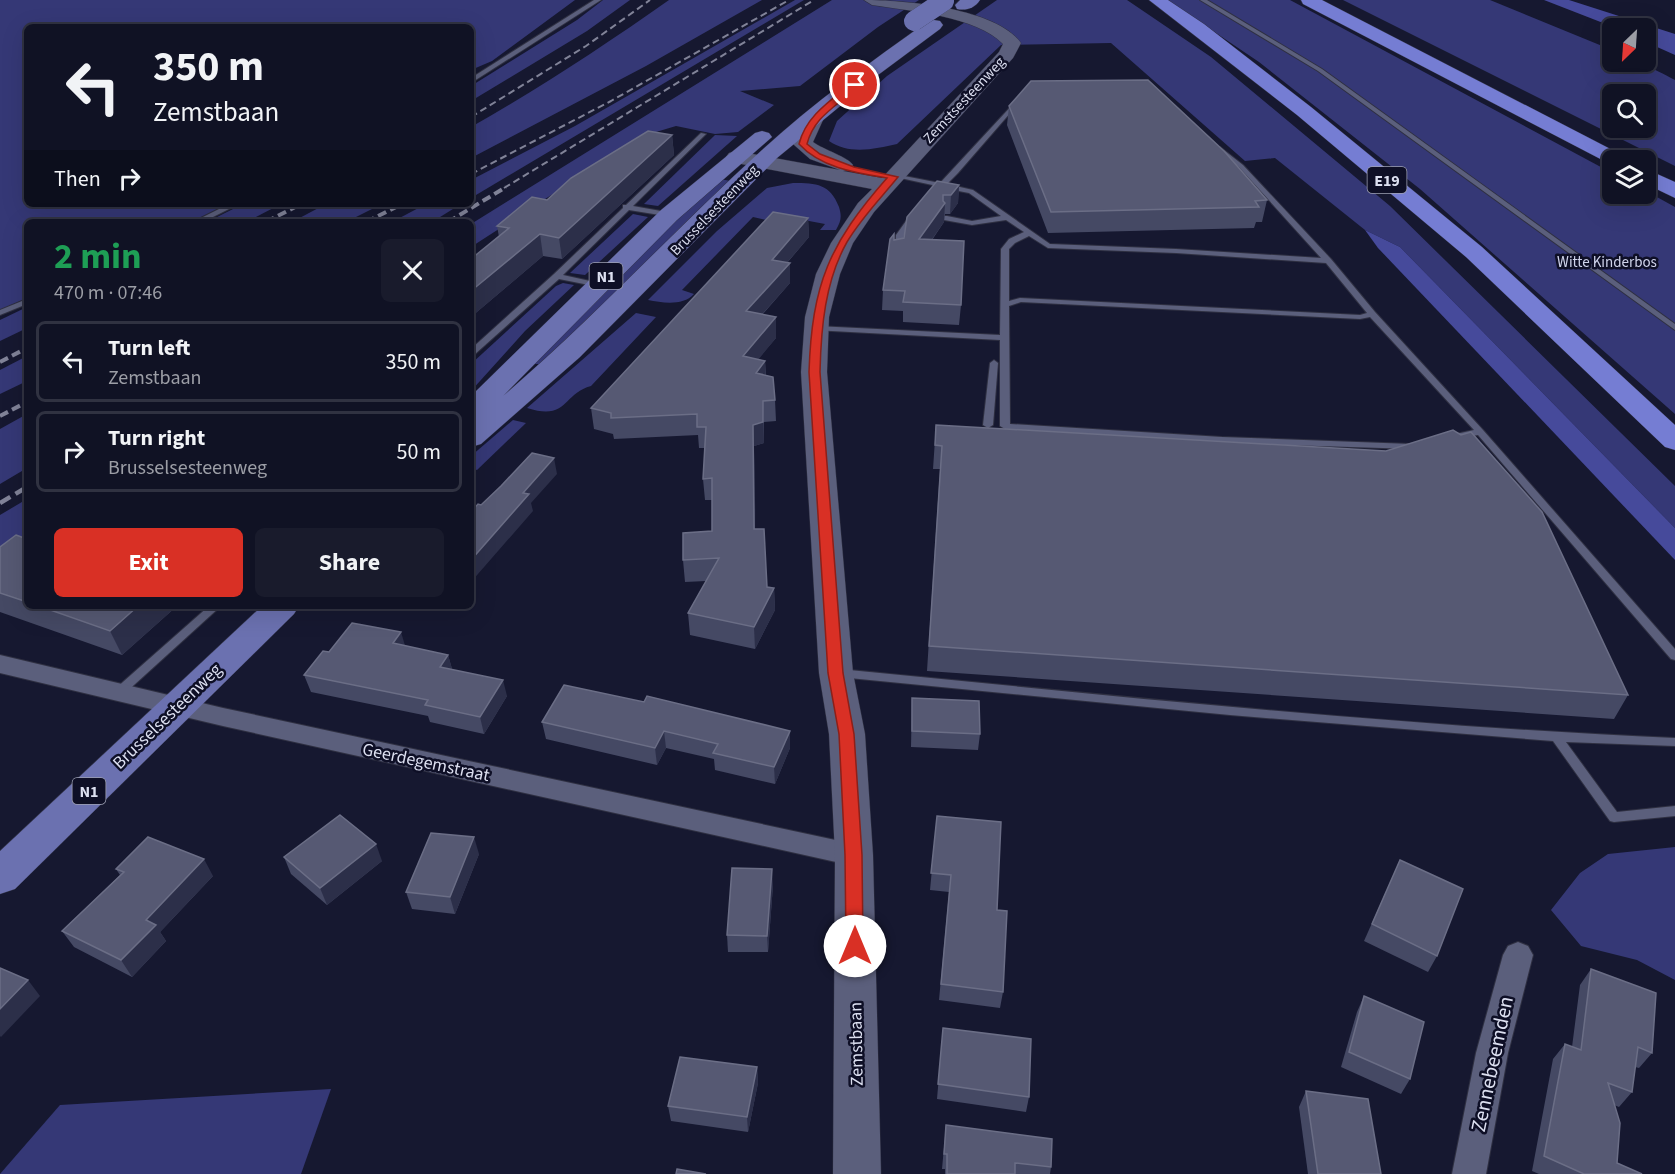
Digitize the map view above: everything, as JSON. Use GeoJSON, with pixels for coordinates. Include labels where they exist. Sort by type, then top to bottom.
{"type":"FeatureCollection","features":[{"type":"Feature","properties":{"kind":"highway","name":"E19"},"geometry":{"type":"LineString","coordinates":[[1157,0],[1198,28],[1304,111],[1474,252],[1675,441]]}},
{"type":"Feature","properties":{"kind":"highway"},"geometry":{"type":"LineString","coordinates":[[1309,0],[1602,152]]}},
{"type":"Feature","properties":{"kind":"highway"},"geometry":{"type":"LineString","coordinates":[[1494,96],[1613,150]]}},
{"type":"Feature","properties":{"kind":"highway"},"geometry":{"type":"LineString","coordinates":[[1656,169],[1675,178]]}},
{"type":"Feature","properties":{"kind":"highway"},"geometry":{"type":"LineString","coordinates":[[1656,181],[1675,191]]}},
{"type":"Feature","properties":{"kind":"main road","name":"Brusselsesteenweg"},"geometry":{"type":"LineString","coordinates":[[474,435],[572,351],[733,192],[754,156],[914,21],[956,2]]}},
{"type":"Feature","properties":{"kind":"main road","name":"Brusselsesteenweg"},"geometry":{"type":"LineString","coordinates":[[474,409],[596,285],[669,215],[754,156],[813,120],[871,71],[934,25],[956,2]]}},
{"type":"Feature","properties":{"kind":"main road","name":"Brusselsesteenweg"},"geometry":{"type":"LineString","coordinates":[[0,877],[279,609]]}},
{"type":"Feature","properties":{"kind":"street","name":"Zemstsesteenweg"},"geometry":{"type":"LineString","coordinates":[[872,0],[985,24],[1003,33],[1012,43],[1007,54],[909,159]]}},
{"type":"Feature","properties":{"kind":"street"},"geometry":{"type":"LineString","coordinates":[[813,120],[803,138],[805,147],[817,155],[890,181]]}},
{"type":"Feature","properties":{"kind":"street"},"geometry":{"type":"LineString","coordinates":[[754,156],[852,169]]}},
{"type":"Feature","properties":{"kind":"street"},"geometry":{"type":"LineString","coordinates":[[754,156],[819,172],[890,181]]}},
{"type":"Feature","properties":{"kind":"street","name":"Zemstbaan"},"geometry":{"type":"LineString","coordinates":[[857,1174],[854,855],[847,734],[836,673],[814,372],[816,328],[828,274],[842,243],[866,208],[909,159]]}},
{"type":"Feature","properties":{"kind":"street"},"geometry":{"type":"LineString","coordinates":[[733,192],[775,176],[819,172],[850,189],[855,202],[866,208]]}},
{"type":"Feature","properties":{"kind":"street","name":"Geerdegemstraat"},"geometry":{"type":"LineString","coordinates":[[0,664],[178,706],[854,855]]}},
{"type":"Feature","properties":{"kind":"street","name":"Zennebeemden"},"geometry":{"type":"LineString","coordinates":[[1469,1174],[1492,1053],[1518,955]]}},
{"type":"Feature","properties":{"kind":"lane"},"geometry":{"type":"LineString","coordinates":[[474,79],[528,47],[598,0]]}},
{"type":"Feature","properties":{"kind":"lane"},"geometry":{"type":"LineString","coordinates":[[1203,0],[1320,70],[1675,328]]}},
{"type":"Feature","properties":{"kind":"lane"},"geometry":{"type":"LineString","coordinates":[[930,197],[956,172],[1018,100],[1028,96]]}},
{"type":"Feature","properties":{"kind":"lane"},"geometry":{"type":"LineString","coordinates":[[474,350],[557,276],[703,134]]}},
{"type":"Feature","properties":{"kind":"lane"},"geometry":{"type":"LineString","coordinates":[[1214,144],[1240,166],[1328,261],[1372,314],[1480,432],[1675,656]]}},
{"type":"Feature","properties":{"kind":"lane"},"geometry":{"type":"LineString","coordinates":[[890,181],[942,185],[971,191],[1048,246],[1176,251],[1328,261]]}},
{"type":"Feature","properties":{"kind":"lane"},"geometry":{"type":"LineString","coordinates":[[203,219],[229,207]]}},
{"type":"Feature","properties":{"kind":"lane"},"geometry":{"type":"LineString","coordinates":[[626,207],[669,215]]}},
{"type":"Feature","properties":{"kind":"lane"},"geometry":{"type":"LineString","coordinates":[[898,256],[900,235],[920,213]]}},
{"type":"Feature","properties":{"kind":"lane"},"geometry":{"type":"LineString","coordinates":[[947,218],[972,223],[1009,217]]}},
{"type":"Feature","properties":{"kind":"lane"},"geometry":{"type":"LineString","coordinates":[[1030,232],[1012,241],[1005,249],[1005,426],[1405,448],[1422,444]]}},
{"type":"Feature","properties":{"kind":"lane"},"geometry":{"type":"LineString","coordinates":[[557,276],[596,285]]}},
{"type":"Feature","properties":{"kind":"lane"},"geometry":{"type":"LineString","coordinates":[[1005,305],[1020,300],[1246,313],[1360,317],[1372,314]]}},
{"type":"Feature","properties":{"kind":"lane"},"geometry":{"type":"LineString","coordinates":[[0,313],[24,302]]}},
{"type":"Feature","properties":{"kind":"lane"},"geometry":{"type":"LineString","coordinates":[[816,328],[1004,339]]}},
{"type":"Feature","properties":{"kind":"lane"},"geometry":{"type":"LineString","coordinates":[[988,425],[994,363]]}},
{"type":"Feature","properties":{"kind":"lane"},"geometry":{"type":"LineString","coordinates":[[1450,438],[1480,432]]}},
{"type":"Feature","properties":{"kind":"lane"},"geometry":{"type":"LineString","coordinates":[[119,692],[213,609]]}},
{"type":"Feature","properties":{"kind":"lane"},"geometry":{"type":"LineString","coordinates":[[836,673],[1230,711],[1556,737],[1675,742]]}},
{"type":"Feature","properties":{"kind":"lane"},"geometry":{"type":"LineString","coordinates":[[1556,737],[1614,817],[1675,811]]}},
{"type":"Feature","properties":{"kind":"green space"},"geometry":{"type":"Polygon","coordinates":[[[0,0],[575,0],[492,61],[474,69],[474,24],[24,24],[24,207],[222,207],[197,219],[24,219],[24,299],[0,310],[0,0]]]}},
{"type":"Feature","properties":{"kind":"green space"},"geometry":{"type":"Polygon","coordinates":[[[603,0],[630,0],[587,31],[474,99],[474,84],[577,20],[603,0]]]}},
{"type":"Feature","properties":{"kind":"green space"},"geometry":{"type":"Polygon","coordinates":[[[669,0],[762,0],[646,66],[474,156],[474,125],[572,66],[669,0]]]}},
{"type":"Feature","properties":{"kind":"green space"},"geometry":{"type":"Polygon","coordinates":[[[795,0],[804,0],[474,196],[474,178],[575,126],[795,0]]]}},
{"type":"Feature","properties":{"kind":"green space"},"geometry":{"type":"Polygon","coordinates":[[[832,0],[919,0],[878,27],[800,86],[740,91],[774,105],[738,132],[715,134],[676,126],[656,132],[618,152],[474,245],[474,222],[832,0]]]}},
{"type":"Feature","properties":{"kind":"green space"},"geometry":{"type":"Polygon","coordinates":[[[997,0],[1127,0],[1211,57],[1390,206],[1675,486],[1675,528],[1400,247],[1365,230],[1275,158],[1245,161],[1111,43],[1001,45],[897,144],[871,149],[854,149],[829,141],[837,121],[887,76],[997,0]]]}},
{"type":"Feature","properties":{"kind":"green space","name":"Witte Kinderbos"},"geometry":{"type":"Polygon","coordinates":[[[1167,0],[1290,0],[1602,168],[1602,204],[1656,204],[1656,197],[1675,207],[1675,414],[1420,189],[1259,62],[1167,0]]]}},
{"type":"Feature","properties":{"kind":"green space"},"geometry":{"type":"Polygon","coordinates":[[[1343,0],[1490,0],[1602,46],[1602,72],[1656,71],[1675,80],[1675,166],[1656,156],[1656,150],[1643,150],[1619,138],[1656,138],[1656,84],[1602,84],[1602,130],[1343,0]]]}},
{"type":"Feature","properties":{"kind":"green space"},"geometry":{"type":"Polygon","coordinates":[[[715,135],[737,136],[658,206],[644,204],[715,135]]]}},
{"type":"Feature","properties":{"kind":"green space"},"geometry":{"type":"Polygon","coordinates":[[[720,179],[736,182],[540,364],[534,364],[597,296],[720,179]]]}},
{"type":"Feature","properties":{"kind":"green space"},"geometry":{"type":"Polygon","coordinates":[[[793,183],[822,186],[827,189],[839,207],[840,221],[836,230],[820,230],[825,224],[772,214],[766,220],[753,217],[682,290],[694,294],[689,298],[672,303],[648,300],[717,231],[767,188],[793,183]]]}},
{"type":"Feature","properties":{"kind":"green space"},"geometry":{"type":"Polygon","coordinates":[[[237,207],[275,207],[252,219],[213,219],[237,207]]]}},
{"type":"Feature","properties":{"kind":"green space"},"geometry":{"type":"Polygon","coordinates":[[[320,207],[376,207],[352,219],[298,219],[320,207]]]}},
{"type":"Feature","properties":{"kind":"green space"},"geometry":{"type":"Polygon","coordinates":[[[420,207],[456,207],[437,219],[398,219],[420,207]]]}},
{"type":"Feature","properties":{"kind":"green space"},"geometry":{"type":"Polygon","coordinates":[[[633,214],[648,217],[585,275],[570,273],[633,214]]]}},
{"type":"Feature","properties":{"kind":"green space"},"geometry":{"type":"Polygon","coordinates":[[[563,283],[574,285],[525,331],[474,388],[474,361],[556,286],[563,283]]]}},
{"type":"Feature","properties":{"kind":"green space"},"geometry":{"type":"Polygon","coordinates":[[[24,308],[24,329],[0,341],[0,320],[24,308]]]}},
{"type":"Feature","properties":{"kind":"green space"},"geometry":{"type":"Polygon","coordinates":[[[636,313],[656,317],[591,386],[582,390],[558,409],[540,411],[527,408],[636,313]]]}},
{"type":"Feature","properties":{"kind":"green space"},"geometry":{"type":"Polygon","coordinates":[[[24,358],[24,382],[0,394],[0,370],[24,358]]]}},
{"type":"Feature","properties":{"kind":"green space"},"geometry":{"type":"Polygon","coordinates":[[[24,416],[24,470],[0,484],[0,429],[24,416]]]}},
{"type":"Feature","properties":{"kind":"green space"},"geometry":{"type":"Polygon","coordinates":[[[513,420],[526,423],[477,470],[474,469],[474,453],[513,420]]]}},
{"type":"Feature","properties":{"kind":"green space"},"geometry":{"type":"Polygon","coordinates":[[[24,501],[24,556],[0,572],[0,515],[24,501]]]}},
{"type":"Feature","properties":{"kind":"green space"},"geometry":{"type":"Polygon","coordinates":[[[1675,847],[1675,980],[1637,960],[1581,946],[1551,910],[1580,873],[1608,854],[1675,847]]]}},
{"type":"Feature","properties":{"kind":"green space"},"geometry":{"type":"Polygon","coordinates":[[[331,1089],[301,1174],[0,1174],[60,1105],[331,1089]]]}},
{"type":"Feature","properties":{"kind":"shaded area"},"geometry":{"type":"Polygon","coordinates":[[[1544,0],[1569,0],[1625,18],[1602,18],[1602,23],[1544,0]]]}},
{"type":"Feature","properties":{"kind":"shaded area"},"geometry":{"type":"Polygon","coordinates":[[[1656,28],[1675,34],[1675,55],[1656,46],[1656,28]]]}},
{"type":"Feature","properties":{"kind":"shaded area"},"geometry":{"type":"Polygon","coordinates":[[[1365,230],[1400,247],[1675,528],[1675,560],[1378,248],[1365,230]]]}},
{"type":"Feature","properties":{"kind":"building"},"geometry":{"type":"Polygon","coordinates":[[[1148,80],[1224,151],[1267,200],[1255,201],[1259,207],[1051,212],[1009,106],[1031,81],[1148,80]]]}},
{"type":"Feature","properties":{"kind":"building"},"geometry":{"type":"Polygon","coordinates":[[[648,131],[672,135],[559,238],[540,234],[474,289],[474,257],[509,228],[497,226],[532,197],[547,200],[571,178],[648,131]]]}},
{"type":"Feature","properties":{"kind":"building"},"geometry":{"type":"Polygon","coordinates":[[[937,181],[959,185],[951,195],[943,195],[945,203],[919,239],[964,241],[961,305],[903,302],[905,291],[883,290],[890,239],[894,234],[894,240],[904,238],[907,217],[937,181]]]}},
{"type":"Feature","properties":{"kind":"building"},"geometry":{"type":"Polygon","coordinates":[[[773,212],[808,218],[772,260],[790,263],[746,311],[776,317],[743,356],[765,361],[756,373],[773,377],[775,400],[763,401],[763,422],[753,425],[754,529],[764,529],[767,587],[774,588],[754,627],[688,613],[719,558],[683,560],[683,533],[712,531],[712,478],[703,479],[706,427],[697,427],[697,414],[611,418],[611,413],[591,408],[773,212]]]}},
{"type":"Feature","properties":{"kind":"building"},"geometry":{"type":"Polygon","coordinates":[[[936,425],[1386,451],[1453,430],[1461,435],[1471,432],[1542,512],[1628,695],[929,646],[942,446],[935,445],[936,425]]]}},
{"type":"Feature","properties":{"kind":"building"},"geometry":{"type":"Polygon","coordinates":[[[532,453],[554,458],[523,493],[529,494],[474,557],[474,509],[501,486],[532,453]]]}},
{"type":"Feature","properties":{"kind":"building"},"geometry":{"type":"Polygon","coordinates":[[[16,535],[24,538],[24,601],[0,593],[0,547],[16,535]]]}},
{"type":"Feature","properties":{"kind":"building"},"geometry":{"type":"Polygon","coordinates":[[[48,609],[135,609],[110,631],[48,609]]]}},
{"type":"Feature","properties":{"kind":"building"},"geometry":{"type":"Polygon","coordinates":[[[352,623],[401,632],[393,643],[448,655],[440,667],[503,680],[480,717],[425,705],[428,700],[304,675],[323,651],[329,652],[352,623]]]}},
{"type":"Feature","properties":{"kind":"building"},"geometry":{"type":"Polygon","coordinates":[[[564,685],[644,702],[647,696],[790,731],[774,767],[713,753],[718,744],[664,731],[655,748],[542,722],[564,685]]]}},
{"type":"Feature","properties":{"kind":"building"},"geometry":{"type":"Polygon","coordinates":[[[912,698],[979,701],[980,734],[912,731],[912,698]]]}},
{"type":"Feature","properties":{"kind":"building"},"geometry":{"type":"Polygon","coordinates":[[[340,815],[376,844],[320,888],[284,857],[340,815]]]}},
{"type":"Feature","properties":{"kind":"building"},"geometry":{"type":"Polygon","coordinates":[[[937,816],[1001,822],[997,910],[1007,911],[1003,992],[941,984],[951,875],[931,873],[937,816]]]}},
{"type":"Feature","properties":{"kind":"building"},"geometry":{"type":"Polygon","coordinates":[[[431,833],[474,837],[450,897],[406,892],[431,833]]]}},
{"type":"Feature","properties":{"kind":"building"},"geometry":{"type":"Polygon","coordinates":[[[148,837],[204,859],[146,920],[156,925],[121,960],[62,931],[124,872],[116,869],[148,837]]]}},
{"type":"Feature","properties":{"kind":"building"},"geometry":{"type":"Polygon","coordinates":[[[1400,860],[1463,889],[1437,956],[1372,924],[1400,860]]]}},
{"type":"Feature","properties":{"kind":"building"},"geometry":{"type":"Polygon","coordinates":[[[732,868],[772,869],[767,936],[727,935],[732,868]]]}},
{"type":"Feature","properties":{"kind":"building"},"geometry":{"type":"Polygon","coordinates":[[[0,968],[28,980],[0,1009],[0,968]]]}},
{"type":"Feature","properties":{"kind":"building"},"geometry":{"type":"Polygon","coordinates":[[[1591,969],[1656,993],[1652,1053],[1638,1047],[1632,1092],[1608,1083],[1620,1123],[1617,1163],[1642,1174],[1584,1174],[1544,1156],[1565,1044],[1581,1050],[1591,969]]]}},
{"type":"Feature","properties":{"kind":"building"},"geometry":{"type":"Polygon","coordinates":[[[1364,996],[1424,1022],[1410,1079],[1349,1052],[1364,996]]]}},
{"type":"Feature","properties":{"kind":"building"},"geometry":{"type":"Polygon","coordinates":[[[943,1028],[1031,1039],[1029,1097],[938,1084],[943,1028]]]}},
{"type":"Feature","properties":{"kind":"building"},"geometry":{"type":"Polygon","coordinates":[[[680,1057],[757,1067],[747,1117],[668,1106],[680,1057]]]}},
{"type":"Feature","properties":{"kind":"building"},"geometry":{"type":"Polygon","coordinates":[[[1306,1091],[1368,1099],[1381,1174],[1318,1174],[1306,1091]]]}},
{"type":"Feature","properties":{"kind":"building"},"geometry":{"type":"Polygon","coordinates":[[[946,1125],[1052,1139],[1051,1167],[1015,1163],[1015,1174],[947,1174],[947,1154],[944,1154],[946,1125]]]}},
{"type":"Feature","properties":{"kind":"building"},"geometry":{"type":"Polygon","coordinates":[[[677,1169],[706,1174],[676,1174],[677,1169]]]}},
{"type":"Feature","properties":{"kind":"railway"},"geometry":{"type":"LineString","coordinates":[[474,115],[586,46],[650,0]]}},
{"type":"Feature","properties":{"kind":"railway"},"geometry":{"type":"LineString","coordinates":[[474,172],[611,101],[789,0]]}},
{"type":"Feature","properties":{"kind":"railway"},"geometry":{"type":"LineString","coordinates":[[504,188],[814,0]]}},
{"type":"Feature","properties":{"kind":"railway"},"geometry":{"type":"LineString","coordinates":[[474,206],[506,187]]}},
{"type":"Feature","properties":{"kind":"railway"},"geometry":{"type":"LineString","coordinates":[[272,219],[295,207]]}},
{"type":"Feature","properties":{"kind":"railway"},"geometry":{"type":"LineString","coordinates":[[372,219],[396,207]]}},
{"type":"Feature","properties":{"kind":"railway"},"geometry":{"type":"LineString","coordinates":[[453,219],[473,207]]}},
{"type":"Feature","properties":{"kind":"railway"},"geometry":{"type":"LineString","coordinates":[[0,362],[24,350]]}},
{"type":"Feature","properties":{"kind":"railway"},"geometry":{"type":"LineString","coordinates":[[0,416],[24,404]]}},
{"type":"Feature","properties":{"kind":"railway"},"geometry":{"type":"LineString","coordinates":[[0,503],[24,489]]}},
{"type":"Feature","properties":{"kind":"route"},"geometry":{"type":"LineString","coordinates":[[855,85],[813,120],[803,138],[803,144],[817,155],[852,169],[894,177],[866,208],[842,243],[828,274],[816,328],[814,372],[836,673],[847,734],[854,855],[855,946]]}}]}
